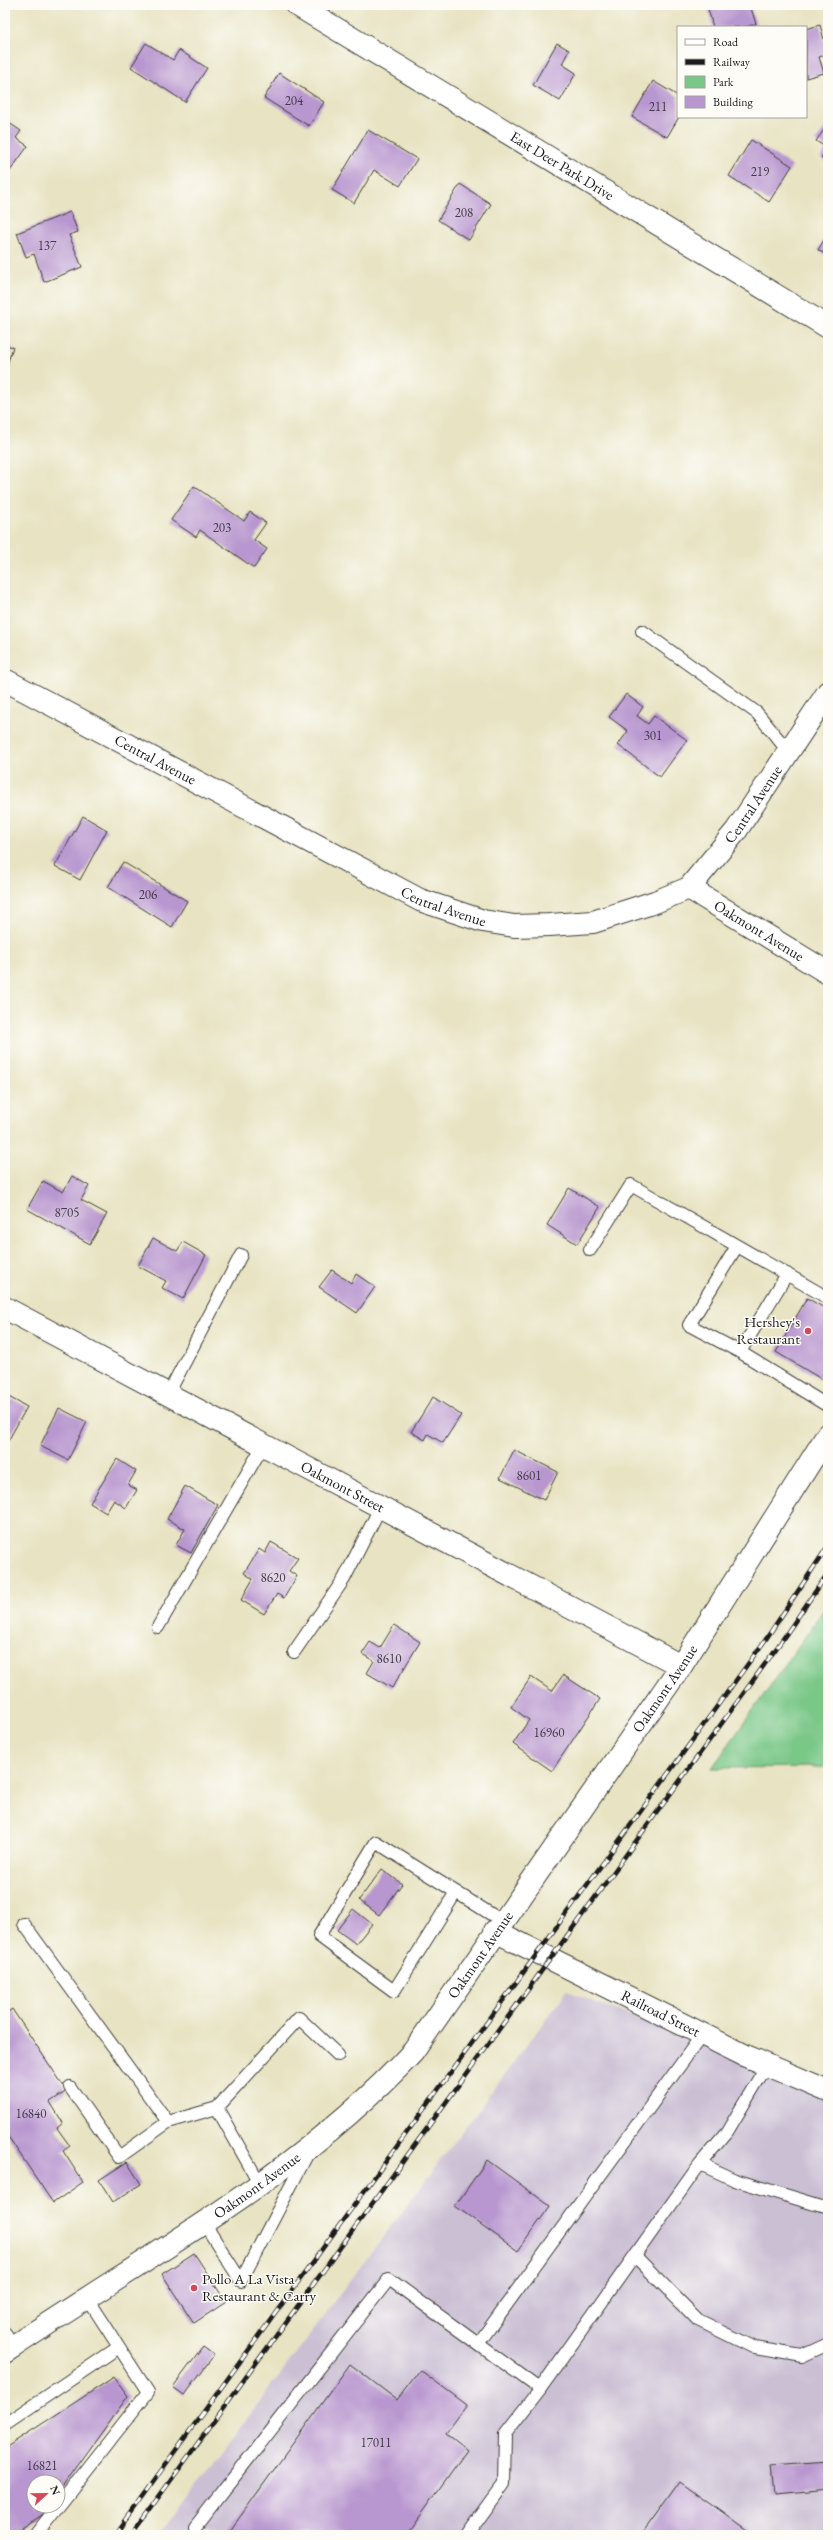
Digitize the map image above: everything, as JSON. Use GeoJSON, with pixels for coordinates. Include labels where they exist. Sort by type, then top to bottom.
{"type":"FeatureCollection","features":[{"type":"Feature","properties":{"kind":"street","name":"East Deer Park Drive"},"geometry":{"type":"LineString","coordinates":[[297,5],[828,327]]}},
{"type":"Feature","properties":{"kind":"street","name":"Central Avenue"},"geometry":{"type":"LineString","coordinates":[[5,680],[420,900],[483,921],[514,926],[593,922],[655,902],[689,888],[736,831],[828,692]]}},
{"type":"Feature","properties":{"kind":"street","name":"Oakmont Avenue"},"geometry":{"type":"LineString","coordinates":[[689,888],[828,973]]}},
{"type":"Feature","properties":{"kind":"street","name":"Oakmont Street"},"geometry":{"type":"LineString","coordinates":[[5,1308],[681,1666]]}},
{"type":"Feature","properties":{"kind":"street","name":"Oakmont Avenue"},"geometry":{"type":"LineString","coordinates":[[8,2344],[88,2299],[204,2223],[310,2148],[380,2088],[413,2052],[499,1926],[681,1666],[828,1434]]}},
{"type":"Feature","properties":{"kind":"street","name":"Railroad Street"},"geometry":{"type":"LineString","coordinates":[[499,1926],[702,2035],[828,2091]]}},
{"type":"Feature","properties":{"kind":"lane"},"geometry":{"type":"LineString","coordinates":[[642,631],[757,713],[788,751]]}},
{"type":"Feature","properties":{"kind":"lane"},"geometry":{"type":"LineString","coordinates":[[590,1250],[631,1185],[828,1298]]}},
{"type":"Feature","properties":{"kind":"lane"},"geometry":{"type":"LineString","coordinates":[[737,1246],[689,1325],[740,1352],[828,1406]]}},
{"type":"Feature","properties":{"kind":"lane"},"geometry":{"type":"LineString","coordinates":[[168,1394],[241,1255]]}},
{"type":"Feature","properties":{"kind":"lane"},"geometry":{"type":"LineString","coordinates":[[740,1352],[787,1274]]}},
{"type":"Feature","properties":{"kind":"lane"},"geometry":{"type":"LineString","coordinates":[[158,1627],[264,1444]]}},
{"type":"Feature","properties":{"kind":"lane"},"geometry":{"type":"LineString","coordinates":[[294,1652],[344,1579],[381,1506]]}},
{"type":"Feature","properties":{"kind":"lane"},"geometry":{"type":"LineString","coordinates":[[456,1892],[394,1991],[319,1936],[376,1842],[456,1892],[499,1926]]}},
{"type":"Feature","properties":{"kind":"lane"},"geometry":{"type":"LineString","coordinates":[[24,1924],[168,2122]]}},
{"type":"Feature","properties":{"kind":"lane"},"geometry":{"type":"LineString","coordinates":[[70,2087],[119,2157],[168,2122],[217,2108],[299,2018],[338,2055]]}},
{"type":"Feature","properties":{"kind":"lane"},"geometry":{"type":"LineString","coordinates":[[478,2344],[702,2035]]}},
{"type":"Feature","properties":{"kind":"lane"},"geometry":{"type":"LineString","coordinates":[[467,2535],[504,2484],[505,2434],[540,2389],[700,2164],[727,2132],[767,2065]]}},
{"type":"Feature","properties":{"kind":"lane"},"geometry":{"type":"LineString","coordinates":[[217,2108],[260,2184]]}},
{"type":"Feature","properties":{"kind":"lane"},"geometry":{"type":"LineString","coordinates":[[204,2223],[241,2281],[310,2148]]}},
{"type":"Feature","properties":{"kind":"lane"},"geometry":{"type":"LineString","coordinates":[[700,2164],[735,2180],[828,2208]]}},
{"type":"Feature","properties":{"kind":"lane"},"geometry":{"type":"LineString","coordinates":[[634,2256],[698,2320],[755,2348],[802,2356],[828,2344]]}},
{"type":"Feature","properties":{"kind":"lane"},"geometry":{"type":"LineString","coordinates":[[195,2527],[389,2279],[540,2389]]}},
{"type":"Feature","properties":{"kind":"lane"},"geometry":{"type":"LineString","coordinates":[[66,2496],[148,2392],[88,2299]]}},
{"type":"Feature","properties":{"kind":"lane"},"geometry":{"type":"LineString","coordinates":[[5,2424],[119,2347]]}},
{"type":"Feature","properties":{"kind":"lane"},"geometry":{"type":"LineString","coordinates":[[35,2535],[52,2514]]}},
{"type":"Feature","properties":{"kind":"shaded area"},"geometry":{"type":"Polygon","coordinates":[[[567,1991],[828,2093],[828,2535],[160,2535],[567,1991]]]}},
{"type":"Feature","properties":{"kind":"green space"},"geometry":{"type":"Polygon","coordinates":[[[828,1603],[828,1767],[712,1768],[814,1624],[828,1603]]]}},
{"type":"Feature","properties":{"kind":"building"},"geometry":{"type":"Polygon","coordinates":[[[707,5],[750,5],[756,24],[749,26],[713,26],[707,5]]]}},
{"type":"Feature","properties":{"kind":"building"},"geometry":{"type":"Polygon","coordinates":[[[820,25],[828,54],[819,57],[824,73],[807,78],[807,29],[820,25]]]}},
{"type":"Feature","properties":{"kind":"building"},"geometry":{"type":"Polygon","coordinates":[[[146,43],[173,60],[179,50],[207,68],[185,102],[131,67],[146,43]]]}},
{"type":"Feature","properties":{"kind":"building"},"geometry":{"type":"Polygon","coordinates":[[[557,43],[569,50],[562,64],[576,73],[560,101],[533,85],[557,43]]]}},
{"type":"Feature","properties":{"kind":"building"},"geometry":{"type":"Polygon","coordinates":[[[279,73],[324,102],[309,126],[264,98],[279,73]]]}},
{"type":"Feature","properties":{"kind":"building"},"geometry":{"type":"Polygon","coordinates":[[[653,81],[677,95],[677,118],[678,118],[667,137],[632,117],[653,81]]]}},
{"type":"Feature","properties":{"kind":"building"},"geometry":{"type":"Polygon","coordinates":[[[5,120],[21,131],[16,138],[28,146],[5,178],[5,120]]]}},
{"type":"Feature","properties":{"kind":"building"},"geometry":{"type":"Polygon","coordinates":[[[828,124],[828,163],[821,158],[827,148],[816,141],[828,124]]]}},
{"type":"Feature","properties":{"kind":"building"},"geometry":{"type":"Polygon","coordinates":[[[368,130],[417,159],[400,186],[374,170],[354,203],[332,190],[368,130]]]}},
{"type":"Feature","properties":{"kind":"building"},"geometry":{"type":"Polygon","coordinates":[[[751,140],[792,166],[769,202],[729,176],[751,140]]]}},
{"type":"Feature","properties":{"kind":"building"},"geometry":{"type":"Polygon","coordinates":[[[460,184],[491,204],[469,240],[438,220],[460,184]]]}},
{"type":"Feature","properties":{"kind":"building"},"geometry":{"type":"Polygon","coordinates":[[[70,212],[78,232],[69,235],[82,267],[44,282],[34,254],[26,257],[17,233],[70,212]]]}},
{"type":"Feature","properties":{"kind":"building"},"geometry":{"type":"Polygon","coordinates":[[[828,233],[828,256],[818,250],[828,233]]]}},
{"type":"Feature","properties":{"kind":"building"},"geometry":{"type":"Polygon","coordinates":[[[5,345],[13,347],[5,371],[5,345]]]}},
{"type":"Feature","properties":{"kind":"building"},"geometry":{"type":"Polygon","coordinates":[[[194,486],[244,521],[250,512],[266,523],[254,540],[267,549],[254,568],[200,530],[196,537],[171,520],[194,486]]]}},
{"type":"Feature","properties":{"kind":"building"},"geometry":{"type":"Polygon","coordinates":[[[626,694],[643,707],[637,716],[648,724],[654,716],[687,740],[660,777],[618,745],[628,731],[609,717],[626,694]]]}},
{"type":"Feature","properties":{"kind":"building"},"geometry":{"type":"Polygon","coordinates":[[[83,816],[107,830],[80,880],[55,866],[83,816]]]}},
{"type":"Feature","properties":{"kind":"building"},"geometry":{"type":"Polygon","coordinates":[[[123,862],[187,901],[172,927],[108,887],[123,862]]]}},
{"type":"Feature","properties":{"kind":"building"},"geometry":{"type":"Polygon","coordinates":[[[72,1176],[89,1186],[81,1200],[107,1214],[90,1244],[27,1209],[43,1181],[63,1192],[72,1176]]]}},
{"type":"Feature","properties":{"kind":"building"},"geometry":{"type":"Polygon","coordinates":[[[569,1188],[600,1207],[577,1244],[547,1225],[569,1188]]]}},
{"type":"Feature","properties":{"kind":"building"},"geometry":{"type":"Polygon","coordinates":[[[153,1238],[177,1251],[183,1242],[206,1255],[183,1299],[162,1288],[166,1281],[138,1266],[153,1238]]]}},
{"type":"Feature","properties":{"kind":"building"},"geometry":{"type":"Polygon","coordinates":[[[332,1270],[351,1283],[356,1274],[375,1287],[357,1313],[319,1287],[332,1270]]]}},
{"type":"Feature","properties":{"kind":"building","name":"Hershey's Restaurant"},"geometry":{"type":"Polygon","coordinates":[[[807,1298],[828,1310],[828,1383],[776,1352],[807,1298]]]}},
{"type":"Feature","properties":{"kind":"building"},"geometry":{"type":"Polygon","coordinates":[[[5,1395],[27,1407],[8,1441],[5,1439],[5,1395]]]}},
{"type":"Feature","properties":{"kind":"building"},"geometry":{"type":"Polygon","coordinates":[[[433,1397],[461,1415],[443,1443],[428,1434],[425,1440],[411,1432],[433,1397]]]}},
{"type":"Feature","properties":{"kind":"building"},"geometry":{"type":"Polygon","coordinates":[[[59,1408],[87,1422],[68,1460],[40,1446],[59,1408]]]}},
{"type":"Feature","properties":{"kind":"building"},"geometry":{"type":"Polygon","coordinates":[[[514,1450],[558,1472],[544,1500],[500,1478],[514,1450]]]}},
{"type":"Feature","properties":{"kind":"building"},"geometry":{"type":"Polygon","coordinates":[[[117,1459],[136,1471],[128,1485],[137,1490],[126,1508],[114,1500],[106,1513],[90,1503],[117,1459]]]}},
{"type":"Feature","properties":{"kind":"building"},"geometry":{"type":"Polygon","coordinates":[[[185,1486],[218,1505],[191,1553],[176,1545],[185,1529],[167,1519],[185,1486]]]}},
{"type":"Feature","properties":{"kind":"building"},"geometry":{"type":"Polygon","coordinates":[[[271,1542],[298,1558],[289,1571],[297,1576],[284,1598],[277,1594],[264,1614],[241,1600],[253,1579],[244,1573],[259,1549],[265,1553],[271,1542]]]}},
{"type":"Feature","properties":{"kind":"building"},"geometry":{"type":"Polygon","coordinates":[[[394,1625],[420,1642],[392,1688],[367,1673],[374,1661],[362,1654],[370,1642],[380,1648],[394,1625]]]}},
{"type":"Feature","properties":{"kind":"building"},"geometry":{"type":"Polygon","coordinates":[[[563,1675],[600,1699],[552,1771],[513,1744],[529,1720],[511,1707],[531,1677],[552,1691],[563,1675]]]}},
{"type":"Feature","properties":{"kind":"building"},"geometry":{"type":"Polygon","coordinates":[[[382,1869],[402,1884],[379,1915],[359,1900],[382,1869]]]}},
{"type":"Feature","properties":{"kind":"building"},"geometry":{"type":"Polygon","coordinates":[[[353,1909],[372,1924],[356,1944],[337,1930],[353,1909]]]}},
{"type":"Feature","properties":{"kind":"building"},"geometry":{"type":"Polygon","coordinates":[[[12,2009],[67,2091],[50,2102],[63,2123],[57,2128],[70,2146],[63,2151],[83,2182],[53,2203],[5,2132],[5,2014],[12,2009]]]}},
{"type":"Feature","properties":{"kind":"building"},"geometry":{"type":"Polygon","coordinates":[[[487,2160],[550,2206],[518,2251],[455,2206],[487,2160]]]}},
{"type":"Feature","properties":{"kind":"building"},"geometry":{"type":"Polygon","coordinates":[[[127,2162],[141,2184],[113,2202],[99,2180],[127,2162]]]}},
{"type":"Feature","properties":{"kind":"building","name":"Pollo A La Vista Restaurant & Carry"},"geometry":{"type":"Polygon","coordinates":[[[194,2253],[226,2302],[194,2323],[162,2274],[194,2253]]]}},
{"type":"Feature","properties":{"kind":"building"},"geometry":{"type":"Polygon","coordinates":[[[203,2347],[214,2355],[184,2395],[173,2387],[203,2347]]]}},
{"type":"Feature","properties":{"kind":"building"},"geometry":{"type":"Polygon","coordinates":[[[350,2364],[397,2400],[420,2370],[467,2405],[446,2433],[467,2450],[406,2535],[227,2535],[350,2364]]]}},
{"type":"Feature","properties":{"kind":"building"},"geometry":{"type":"Polygon","coordinates":[[[114,2377],[128,2396],[66,2482],[66,2474],[26,2474],[26,2514],[43,2514],[12,2535],[5,2535],[5,2448],[114,2377]]]}},
{"type":"Feature","properties":{"kind":"building"},"geometry":{"type":"Polygon","coordinates":[[[828,2462],[828,2489],[774,2494],[771,2466],[828,2462]]]}},
{"type":"Feature","properties":{"kind":"building"},"geometry":{"type":"Polygon","coordinates":[[[679,2482],[753,2535],[641,2535],[679,2482]]]}},
{"type":"Feature","properties":{"kind":"railway"},"geometry":{"type":"LineString","coordinates":[[114,2535],[766,1639],[828,1546]]}},
{"type":"Feature","properties":{"kind":"railway"},"geometry":{"type":"LineString","coordinates":[[131,2535],[778,1646],[828,1573]]}},
{"type":"Feature","properties":{"kind":"place","name":"Hershey's Restaurant"},"geometry":{"type":"Point","coordinates":[808,1331]}},
{"type":"Feature","properties":{"kind":"place","name":"Pollo A La Vista Restaurant & Carry"},"geometry":{"type":"Point","coordinates":[194,2288]}}]}
